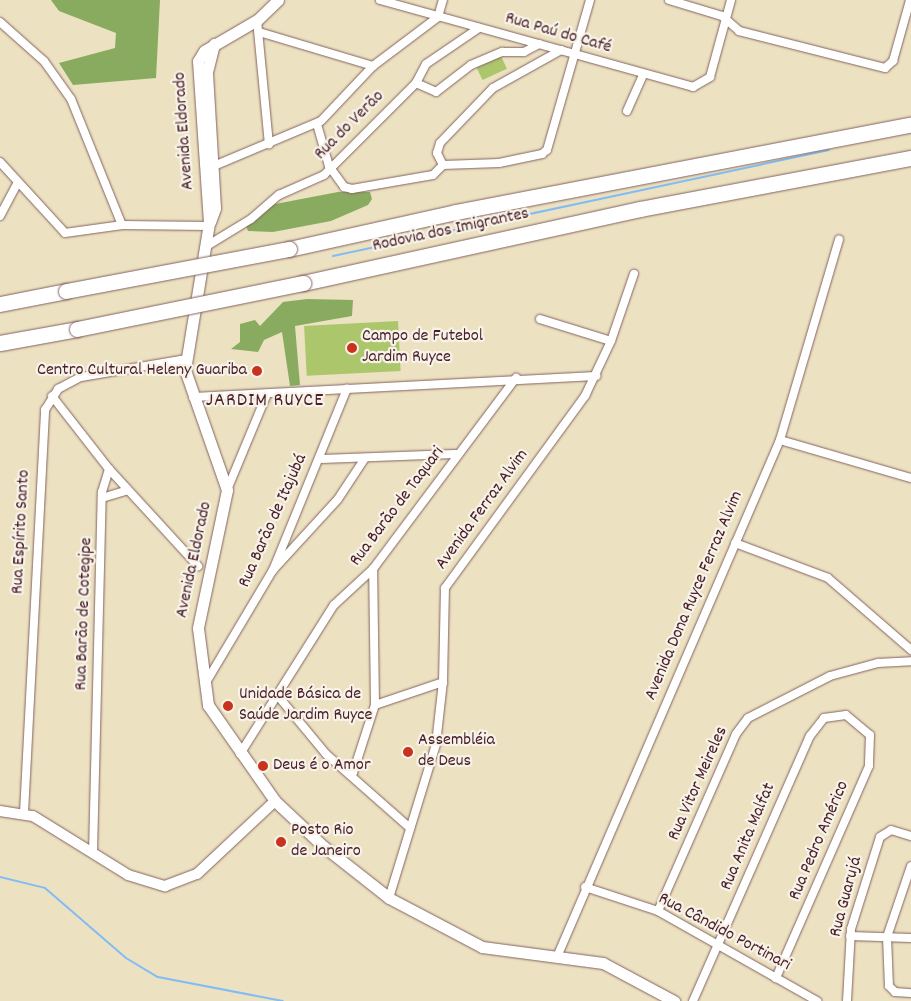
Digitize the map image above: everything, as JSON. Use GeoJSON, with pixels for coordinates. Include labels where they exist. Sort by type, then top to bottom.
{"type":"FeatureCollection","features":[{"type":"Feature","properties":{"kind":"highway","name":"Rodovia dos Imigrantes"},"geometry":{"type":"LineString","coordinates":[[0,304],[289,249],[456,212],[911,124]]}},
{"type":"Feature","properties":{"kind":"highway","name":"Rodovia dos Imigrantes"},"geometry":{"type":"LineString","coordinates":[[0,343],[303,283],[640,209],[911,158]]}},
{"type":"Feature","properties":{"kind":"main road","name":"Avenida Eldorado"},"geometry":{"type":"LineString","coordinates":[[278,0],[257,20],[214,44],[198,62],[204,102],[209,168],[208,224],[186,359],[193,397],[227,490],[198,628],[203,686],[216,721],[275,801],[323,846],[389,898],[489,950],[603,963],[674,1001]]}},
{"type":"Feature","properties":{"kind":"street","name":"Rua Paú do Café"},"geometry":{"type":"LineString","coordinates":[[380,0],[574,53],[643,75],[699,86],[710,77],[725,20]]}},
{"type":"Feature","properties":{"kind":"street"},"geometry":{"type":"LineString","coordinates":[[438,17],[443,0]]}},
{"type":"Feature","properties":{"kind":"street"},"geometry":{"type":"LineString","coordinates":[[317,124],[329,166],[344,186],[356,189],[433,175],[443,165],[499,163],[547,150],[590,0]]}},
{"type":"Feature","properties":{"kind":"street"},"geometry":{"type":"LineString","coordinates":[[669,0],[725,20],[740,31],[885,68],[893,61],[910,0]]}},
{"type":"Feature","properties":{"kind":"street"},"geometry":{"type":"LineString","coordinates":[[725,20],[731,0]]}},
{"type":"Feature","properties":{"kind":"street","name":"Rua do Verão"},"geometry":{"type":"LineString","coordinates":[[209,168],[317,124],[373,66],[438,17]]}},
{"type":"Feature","properties":{"kind":"street"},"geometry":{"type":"LineString","coordinates":[[257,20],[269,144]]}},
{"type":"Feature","properties":{"kind":"street"},"geometry":{"type":"LineString","coordinates":[[0,22],[44,62],[71,99],[122,225]]}},
{"type":"Feature","properties":{"kind":"street","name":"Rua do Verão"},"geometry":{"type":"LineString","coordinates":[[205,247],[251,219],[279,195],[324,174],[329,166],[416,83],[426,64],[478,28]]}},
{"type":"Feature","properties":{"kind":"street"},"geometry":{"type":"LineString","coordinates":[[259,32],[373,66]]}},
{"type":"Feature","properties":{"kind":"street"},"geometry":{"type":"LineString","coordinates":[[416,83],[436,92],[471,65],[502,52],[514,54],[539,44]]}},
{"type":"Feature","properties":{"kind":"street"},"geometry":{"type":"LineString","coordinates":[[443,165],[437,152],[440,142],[493,88],[561,50]]}},
{"type":"Feature","properties":{"kind":"street"},"geometry":{"type":"LineString","coordinates":[[627,111],[643,75]]}},
{"type":"Feature","properties":{"kind":"street"},"geometry":{"type":"LineString","coordinates":[[0,162],[17,184],[65,233],[122,225],[208,224]]}},
{"type":"Feature","properties":{"kind":"street"},"geometry":{"type":"LineString","coordinates":[[0,216],[17,184]]}},
{"type":"Feature","properties":{"kind":"street","name":"Avenida Dona Ruyce Ferraz Alvim"},"geometry":{"type":"LineString","coordinates":[[557,957],[585,887],[780,440],[839,240]]}},
{"type":"Feature","properties":{"kind":"street","name":"Avenida Ferraz Alvim"},"geometry":{"type":"LineString","coordinates":[[389,898],[436,744],[443,682],[443,597],[448,582],[596,376],[611,341],[634,274]]}},
{"type":"Feature","properties":{"kind":"street"},"geometry":{"type":"LineString","coordinates":[[540,319],[611,341]]}},
{"type":"Feature","properties":{"kind":"street"},"geometry":{"type":"LineString","coordinates":[[186,359],[81,377],[52,396],[109,469],[198,566]]}},
{"type":"Feature","properties":{"kind":"street"},"geometry":{"type":"LineString","coordinates":[[193,397],[516,378],[596,376]]}},
{"type":"Feature","properties":{"kind":"street","name":"Rua Barão de Taquari"},"geometry":{"type":"LineString","coordinates":[[240,754],[334,605],[373,569],[457,454],[516,378]]}},
{"type":"Feature","properties":{"kind":"street","name":"Rua Barão de Itajubá"},"geometry":{"type":"LineString","coordinates":[[203,686],[272,570],[290,520],[319,459],[347,389]]}},
{"type":"Feature","properties":{"kind":"street"},"geometry":{"type":"LineString","coordinates":[[227,490],[268,394]]}},
{"type":"Feature","properties":{"kind":"street","name":"Rua Espírito Santo"},"geometry":{"type":"LineString","coordinates":[[24,813],[41,438],[52,396]]}},
{"type":"Feature","properties":{"kind":"street"},"geometry":{"type":"LineString","coordinates":[[780,440],[911,478]]}},
{"type":"Feature","properties":{"kind":"street"},"geometry":{"type":"LineString","coordinates":[[319,459],[457,454]]}},
{"type":"Feature","properties":{"kind":"street"},"geometry":{"type":"LineString","coordinates":[[272,570],[338,499],[365,458]]}},
{"type":"Feature","properties":{"kind":"street","name":"Rua Barão de Cotegipe"},"geometry":{"type":"LineString","coordinates":[[93,852],[102,498],[109,469]]}},
{"type":"Feature","properties":{"kind":"street"},"geometry":{"type":"LineString","coordinates":[[102,498],[128,490]]}},
{"type":"Feature","properties":{"kind":"street"},"geometry":{"type":"LineString","coordinates":[[735,543],[816,572],[865,609],[911,650]]}},
{"type":"Feature","properties":{"kind":"street"},"geometry":{"type":"LineString","coordinates":[[352,776],[375,705],[373,569]]}},
{"type":"Feature","properties":{"kind":"street","name":"Rua Vitor Meireles"},"geometry":{"type":"LineString","coordinates":[[658,911],[736,734],[748,718],[830,676],[878,662],[909,661]]}},
{"type":"Feature","properties":{"kind":"street"},"geometry":{"type":"LineString","coordinates":[[375,705],[443,682]]}},
{"type":"Feature","properties":{"kind":"street"},"geometry":{"type":"LineString","coordinates":[[278,696],[326,754],[410,828]]}},
{"type":"Feature","properties":{"kind":"street","name":"Rua Anita Malfat"},"geometry":{"type":"LineString","coordinates":[[693,1001],[810,736],[832,715],[855,718]]}},
{"type":"Feature","properties":{"kind":"street","name":"Rua Pedro Américo"},"geometry":{"type":"LineString","coordinates":[[776,978],[869,766],[870,735],[855,718]]}},
{"type":"Feature","properties":{"kind":"street"},"geometry":{"type":"LineString","coordinates":[[0,811],[24,813],[150,884],[174,885],[197,874],[275,801]]}},
{"type":"Feature","properties":{"kind":"street","name":"Rua Guarujá"},"geometry":{"type":"LineString","coordinates":[[847,1001],[850,936],[880,837],[891,830],[911,836]]}},
{"type":"Feature","properties":{"kind":"street"},"geometry":{"type":"LineString","coordinates":[[906,996],[889,986],[887,937],[911,866]]}},
{"type":"Feature","properties":{"kind":"street","name":"Rua Cândido Portinari"},"geometry":{"type":"LineString","coordinates":[[585,887],[658,911],[817,1001]]}},
{"type":"Feature","properties":{"kind":"street"},"geometry":{"type":"LineString","coordinates":[[850,936],[911,938]]}},
{"type":"Feature","properties":{"kind":"green space"},"geometry":{"type":"Polygon","coordinates":[[[51,0],[160,0],[156,78],[73,85],[59,63],[115,48],[116,33],[59,11],[51,0]]]}},
{"type":"Feature","properties":{"kind":"green space"},"geometry":{"type":"Polygon","coordinates":[[[501,56],[507,69],[482,80],[477,67],[501,56]]]}},
{"type":"Feature","properties":{"kind":"green space"},"geometry":{"type":"Polygon","coordinates":[[[338,192],[370,192],[372,199],[368,205],[331,221],[273,232],[248,231],[246,226],[270,205],[338,192]]]}},
{"type":"Feature","properties":{"kind":"green space"},"geometry":{"type":"Polygon","coordinates":[[[307,299],[353,300],[352,316],[295,326],[300,385],[290,386],[282,332],[264,340],[258,352],[231,349],[240,342],[240,324],[255,320],[260,326],[283,302],[307,299]]]}},
{"type":"Feature","properties":{"kind":"green space","name":"Campo de Futebol Jardim Ruyce"},"geometry":{"type":"Polygon","coordinates":[[[398,321],[401,371],[307,376],[304,326],[398,321]]]}},
{"type":"Feature","properties":{"kind":"waterway"},"geometry":{"type":"LineString","coordinates":[[333,256],[829,150]]}},
{"type":"Feature","properties":{"kind":"waterway"},"geometry":{"type":"LineString","coordinates":[[0,877],[45,888],[126,958],[158,977],[283,1001]]}},
{"type":"Feature","properties":{"kind":"place","name":"Campo de Futebol Jardim Ruyce"},"geometry":{"type":"Point","coordinates":[352,348]}},
{"type":"Feature","properties":{"kind":"place","name":"Centro Cultural Heleny Guariba"},"geometry":{"type":"Point","coordinates":[257,371]}},
{"type":"Feature","properties":{"kind":"place","name":"Unidade Básica de Saúde Jardim Ruyce"},"geometry":{"type":"Point","coordinates":[228,706]}},
{"type":"Feature","properties":{"kind":"place","name":"Assembléia de Deus"},"geometry":{"type":"Point","coordinates":[408,752]}},
{"type":"Feature","properties":{"kind":"place","name":"Deus é o Amor"},"geometry":{"type":"Point","coordinates":[263,766]}},
{"type":"Feature","properties":{"kind":"place","name":"Posto Rio de Janeiro"},"geometry":{"type":"Point","coordinates":[281,842]}},
{"type":"Feature","properties":{"kind":"district","name":"JARDIM RUYCE"},"geometry":{"type":"Point","coordinates":[265,401]}}]}
